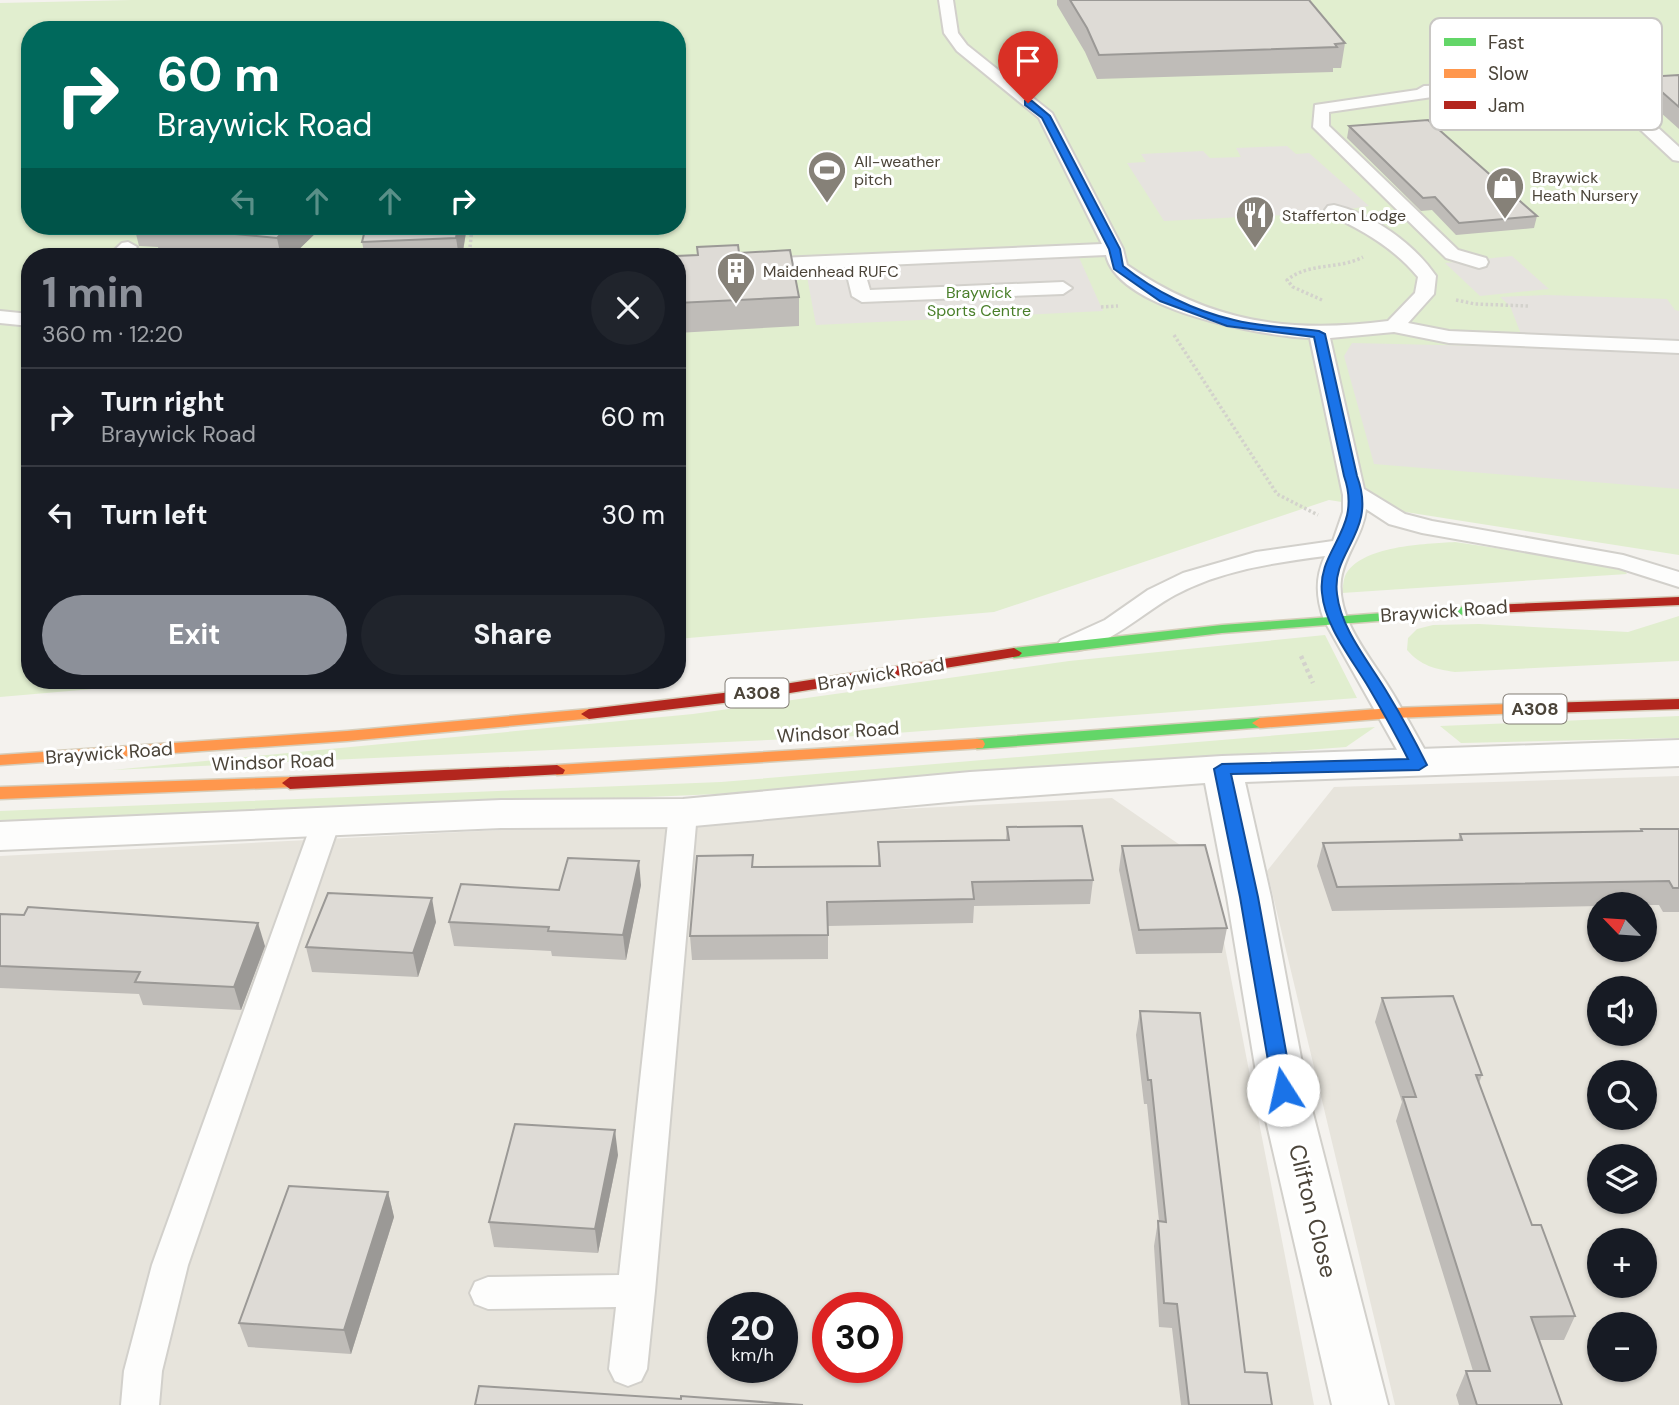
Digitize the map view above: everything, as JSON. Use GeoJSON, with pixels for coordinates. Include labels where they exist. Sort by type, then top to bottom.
{"type":"FeatureCollection","features":[{"type":"Feature","properties":{"kind":"main road","name":"Braywick Road"},"geometry":{"type":"LineString","coordinates":[[0,760],[363,737],[694,702],[1068,646],[1335,618],[1513,606],[1679,601]]}},
{"type":"Feature","properties":{"kind":"main road","name":"Windsor Road"},"geometry":{"type":"LineString","coordinates":[[0,793],[409,779],[795,757],[1392,713],[1679,704]]}},
{"type":"Feature","properties":{"kind":"street"},"geometry":{"type":"LineString","coordinates":[[0,836],[500,814],[683,813],[970,786],[1222,769],[1674,762]]}},
{"type":"Feature","properties":{"kind":"street","name":"Clifton Close"},"geometry":{"type":"LineString","coordinates":[[1222,769],[1249,897],[1283,1090],[1360,1405]]}},
{"type":"Feature","properties":{"kind":"lane"},"geometry":{"type":"LineString","coordinates":[[946,0],[951,33],[962,48],[1046,116],[1114,249],[1118,267],[1164,299],[1231,324],[1319,334],[1360,332],[1394,326],[1449,337],[1679,347]]}},
{"type":"Feature","properties":{"kind":"lane"},"geometry":{"type":"LineString","coordinates":[[1383,89],[1430,91]]}},
{"type":"Feature","properties":{"kind":"lane"},"geometry":{"type":"LineString","coordinates":[[1430,93],[1321,108],[1321,127],[1452,254],[1479,262]]}},
{"type":"Feature","properties":{"kind":"lane"},"geometry":{"type":"LineString","coordinates":[[1651,130],[1679,156]]}},
{"type":"Feature","properties":{"kind":"lane"},"geometry":{"type":"LineString","coordinates":[[1334,210],[1408,251],[1427,276],[1424,293],[1394,326]]}},
{"type":"Feature","properties":{"kind":"lane"},"geometry":{"type":"LineString","coordinates":[[731,266],[1114,249]]}},
{"type":"Feature","properties":{"kind":"lane"},"geometry":{"type":"LineString","coordinates":[[852,260],[862,296],[1063,288]]}},
{"type":"Feature","properties":{"kind":"lane"},"geometry":{"type":"LineString","coordinates":[[0,317],[21,319]]}},
{"type":"Feature","properties":{"kind":"lane"},"geometry":{"type":"LineString","coordinates":[[1319,334],[1350,476],[1357,494],[1354,524],[1331,573],[1329,592],[1335,618],[1392,713],[1419,765]]}},
{"type":"Feature","properties":{"kind":"lane"},"geometry":{"type":"LineString","coordinates":[[1357,494],[1397,519],[1430,528],[1623,562],[1679,580]]}},
{"type":"Feature","properties":{"kind":"lane"},"geometry":{"type":"LineString","coordinates":[[1068,646],[1115,625],[1147,600],[1174,585],[1210,572],[1284,554],[1343,547]]}},
{"type":"Feature","properties":{"kind":"lane"},"geometry":{"type":"LineString","coordinates":[[628,1369],[683,813]]}},
{"type":"Feature","properties":{"kind":"lane"},"geometry":{"type":"LineString","coordinates":[[140,1405],[143,1371],[170,1265],[326,822]]}},
{"type":"Feature","properties":{"kind":"lane"},"geometry":{"type":"LineString","coordinates":[[488,1293],[637,1292]]}},
{"type":"Feature","properties":{"kind":"path"},"geometry":{"type":"LineString","coordinates":[[1360,332],[1351,319],[1320,299],[1293,287],[1286,280],[1293,273],[1305,268],[1349,265],[1389,239]]}},
{"type":"Feature","properties":{"kind":"path"},"geometry":{"type":"LineString","coordinates":[[1424,293],[1475,304],[1528,306]]}},
{"type":"Feature","properties":{"kind":"path"},"geometry":{"type":"LineString","coordinates":[[1164,299],[1154,304],[1277,494],[1326,518]]}},
{"type":"Feature","properties":{"kind":"shaded area"},"geometry":{"type":"Polygon","coordinates":[[[1287,146],[1296,154],[1309,153],[1369,206],[1324,213],[1164,221],[1127,163],[1146,162],[1141,154],[1203,151],[1210,158],[1241,157],[1236,148],[1287,146]]]}},
{"type":"Feature","properties":{"kind":"shaded area"},"geometry":{"type":"Polygon","coordinates":[[[1077,253],[1103,311],[816,325],[805,266],[1077,253]]]}},
{"type":"Feature","properties":{"kind":"shaded area"},"geometry":{"type":"Polygon","coordinates":[[[1512,256],[1549,289],[1480,296],[1445,263],[1512,256]]]}},
{"type":"Feature","properties":{"kind":"shaded area"},"geometry":{"type":"Polygon","coordinates":[[[1546,295],[1667,299],[1675,310],[1679,311],[1679,489],[1374,464],[1344,356],[1352,343],[1526,347],[1510,306],[1500,297],[1546,295]]]}},
{"type":"Feature","properties":{"kind":"shaded area"},"geometry":{"type":"Polygon","coordinates":[[[1679,776],[1679,1405],[1395,1405],[1267,871],[1334,787],[1679,776]]]}},
{"type":"Feature","properties":{"kind":"shaded area"},"geometry":{"type":"Polygon","coordinates":[[[1112,798],[1209,865],[1314,1405],[0,1405],[0,856],[1112,798]]]}},
{"type":"Feature","properties":{"kind":"green space","name":"Braywick Sports Centre"},"geometry":{"type":"Polygon","coordinates":[[[132,0],[1679,0],[1679,555],[1329,500],[994,612],[686,638],[686,248],[21,248],[21,689],[92,689],[0,697],[0,3],[132,0]]]}},
{"type":"Feature","properties":{"kind":"green space"},"geometry":{"type":"Polygon","coordinates":[[[1455,542],[1609,565],[1623,569],[1627,574],[1342,593],[1345,576],[1364,558],[1395,548],[1455,542]]]}},
{"type":"Feature","properties":{"kind":"green space"},"geometry":{"type":"Polygon","coordinates":[[[1679,616],[1679,661],[1455,672],[1429,666],[1407,650],[1408,638],[1417,629],[1433,625],[1479,624],[1628,632],[1679,616]]]}},
{"type":"Feature","properties":{"kind":"green space"},"geometry":{"type":"Polygon","coordinates":[[[1325,635],[1357,698],[857,736],[112,770],[693,714],[1069,661],[1325,635]]]}},
{"type":"Feature","properties":{"kind":"green space"},"geometry":{"type":"Polygon","coordinates":[[[1679,716],[1679,738],[1461,743],[1440,726],[1679,716]]]}},
{"type":"Feature","properties":{"kind":"green space"},"geometry":{"type":"Polygon","coordinates":[[[1375,727],[1346,747],[718,794],[0,825],[0,811],[721,782],[1375,727]]]}},
{"type":"Feature","properties":{"kind":"building"},"geometry":{"type":"Polygon","coordinates":[[[1070,0],[1309,0],[1345,43],[1335,44],[1337,47],[1099,55],[1070,0]]]}},
{"type":"Feature","properties":{"kind":"building"},"geometry":{"type":"Polygon","coordinates":[[[1679,75],[1679,107],[1662,92],[1662,76],[1679,75]]]}},
{"type":"Feature","properties":{"kind":"building"},"geometry":{"type":"Polygon","coordinates":[[[1428,120],[1430,130],[1439,130],[1537,216],[1459,223],[1435,197],[1423,198],[1349,126],[1428,120]]]}},
{"type":"Feature","properties":{"kind":"building"},"geometry":{"type":"Polygon","coordinates":[[[246,235],[280,235],[277,238],[246,235]]]}},
{"type":"Feature","properties":{"kind":"building"},"geometry":{"type":"Polygon","coordinates":[[[364,235],[456,235],[456,238],[362,242],[364,235]]]}},
{"type":"Feature","properties":{"kind":"building"},"geometry":{"type":"Polygon","coordinates":[[[738,245],[739,253],[790,250],[799,297],[686,303],[686,256],[698,255],[697,247],[738,245]]]}},
{"type":"Feature","properties":{"kind":"building"},"geometry":{"type":"Polygon","coordinates":[[[1082,826],[1093,880],[972,882],[974,899],[827,902],[828,935],[690,936],[697,856],[753,855],[752,867],[880,866],[878,842],[1009,840],[1007,827],[1082,826]]]}},
{"type":"Feature","properties":{"kind":"building"},"geometry":{"type":"Polygon","coordinates":[[[1641,829],[1679,829],[1679,888],[1673,888],[1669,881],[1337,887],[1323,843],[1462,840],[1460,834],[1642,831],[1641,829]]]}},
{"type":"Feature","properties":{"kind":"building"},"geometry":{"type":"Polygon","coordinates":[[[1205,845],[1227,928],[1139,930],[1122,846],[1205,845]]]}},
{"type":"Feature","properties":{"kind":"building"},"geometry":{"type":"Polygon","coordinates":[[[568,858],[639,861],[623,935],[548,931],[549,927],[449,922],[461,884],[559,890],[568,858]]]}},
{"type":"Feature","properties":{"kind":"building"},"geometry":{"type":"Polygon","coordinates":[[[328,893],[432,898],[413,953],[306,947],[328,893]]]}},
{"type":"Feature","properties":{"kind":"building"},"geometry":{"type":"Polygon","coordinates":[[[28,907],[258,923],[234,987],[135,982],[140,972],[0,966],[0,914],[24,915],[28,907]]]}},
{"type":"Feature","properties":{"kind":"building"},"geometry":{"type":"Polygon","coordinates":[[[1453,996],[1482,1075],[1476,1075],[1532,1225],[1541,1225],[1575,1316],[1531,1317],[1562,1405],[1477,1405],[1466,1371],[1490,1371],[1403,1097],[1416,1097],[1382,998],[1453,996]]]}},
{"type":"Feature","properties":{"kind":"building"},"geometry":{"type":"Polygon","coordinates":[[[1140,1011],[1200,1013],[1245,1372],[1267,1373],[1272,1405],[1189,1405],[1177,1304],[1164,1303],[1158,1221],[1166,1222],[1151,1080],[1148,1080],[1140,1011]]]}},
{"type":"Feature","properties":{"kind":"building"},"geometry":{"type":"Polygon","coordinates":[[[515,1124],[615,1130],[595,1229],[489,1222],[515,1124]]]}},
{"type":"Feature","properties":{"kind":"building"},"geometry":{"type":"Polygon","coordinates":[[[289,1186],[388,1192],[344,1330],[239,1323],[289,1186]]]}},
{"type":"Feature","properties":{"kind":"building"},"geometry":{"type":"Polygon","coordinates":[[[479,1386],[681,1399],[681,1396],[803,1405],[475,1405],[479,1386]]]}},
{"type":"Feature","properties":{"kind":"traffic: fast"},"geometry":{"type":"LineString","coordinates":[[1014,653],[1222,629],[1491,609]]}},
{"type":"Feature","properties":{"kind":"traffic: fast"},"geometry":{"type":"LineString","coordinates":[[977,744],[1260,723]]}},
{"type":"Feature","properties":{"kind":"traffic: slow"},"geometry":{"type":"LineString","coordinates":[[1260,723],[1392,713],[1544,708]]}},
{"type":"Feature","properties":{"kind":"traffic: slow"},"geometry":{"type":"LineString","coordinates":[[0,760],[347,736],[589,714]]}},
{"type":"Feature","properties":{"kind":"traffic: slow"},"geometry":{"type":"LineString","coordinates":[[557,770],[977,744]]}},
{"type":"Feature","properties":{"kind":"traffic: slow"},"geometry":{"type":"LineString","coordinates":[[0,793],[290,783]]}},
{"type":"Feature","properties":{"kind":"traffic: jam"},"geometry":{"type":"LineString","coordinates":[[1491,609],[1679,601]]}},
{"type":"Feature","properties":{"kind":"traffic: jam"},"geometry":{"type":"LineString","coordinates":[[589,714],[740,696],[1014,653]]}},
{"type":"Feature","properties":{"kind":"traffic: jam"},"geometry":{"type":"LineString","coordinates":[[1544,708],[1679,704]]}},
{"type":"Feature","properties":{"kind":"traffic: jam"},"geometry":{"type":"LineString","coordinates":[[290,783],[557,770]]}},
{"type":"Feature","properties":{"kind":"place","name":"All-weather pitch"},"geometry":{"type":"Point","coordinates":[827,204]}},
{"type":"Feature","properties":{"kind":"place","name":"Braywick Heath Nursery"},"geometry":{"type":"Point","coordinates":[1505,220]}},
{"type":"Feature","properties":{"kind":"place","name":"Stafferton Lodge"},"geometry":{"type":"Point","coordinates":[1255,249]}},
{"type":"Feature","properties":{"kind":"place","name":"Maidenhead RUFC"},"geometry":{"type":"Point","coordinates":[736,305]}},
{"type":"Feature","properties":{"kind":"route"},"geometry":{"type":"LineString","coordinates":[[1028,103],[1046,116],[1114,249],[1118,267],[1130,277],[1164,299],[1231,324],[1319,334],[1350,476],[1357,494],[1354,524],[1331,573],[1329,592],[1335,618],[1392,713],[1419,765],[1222,769],[1249,897],[1283,1090]]}}]}
